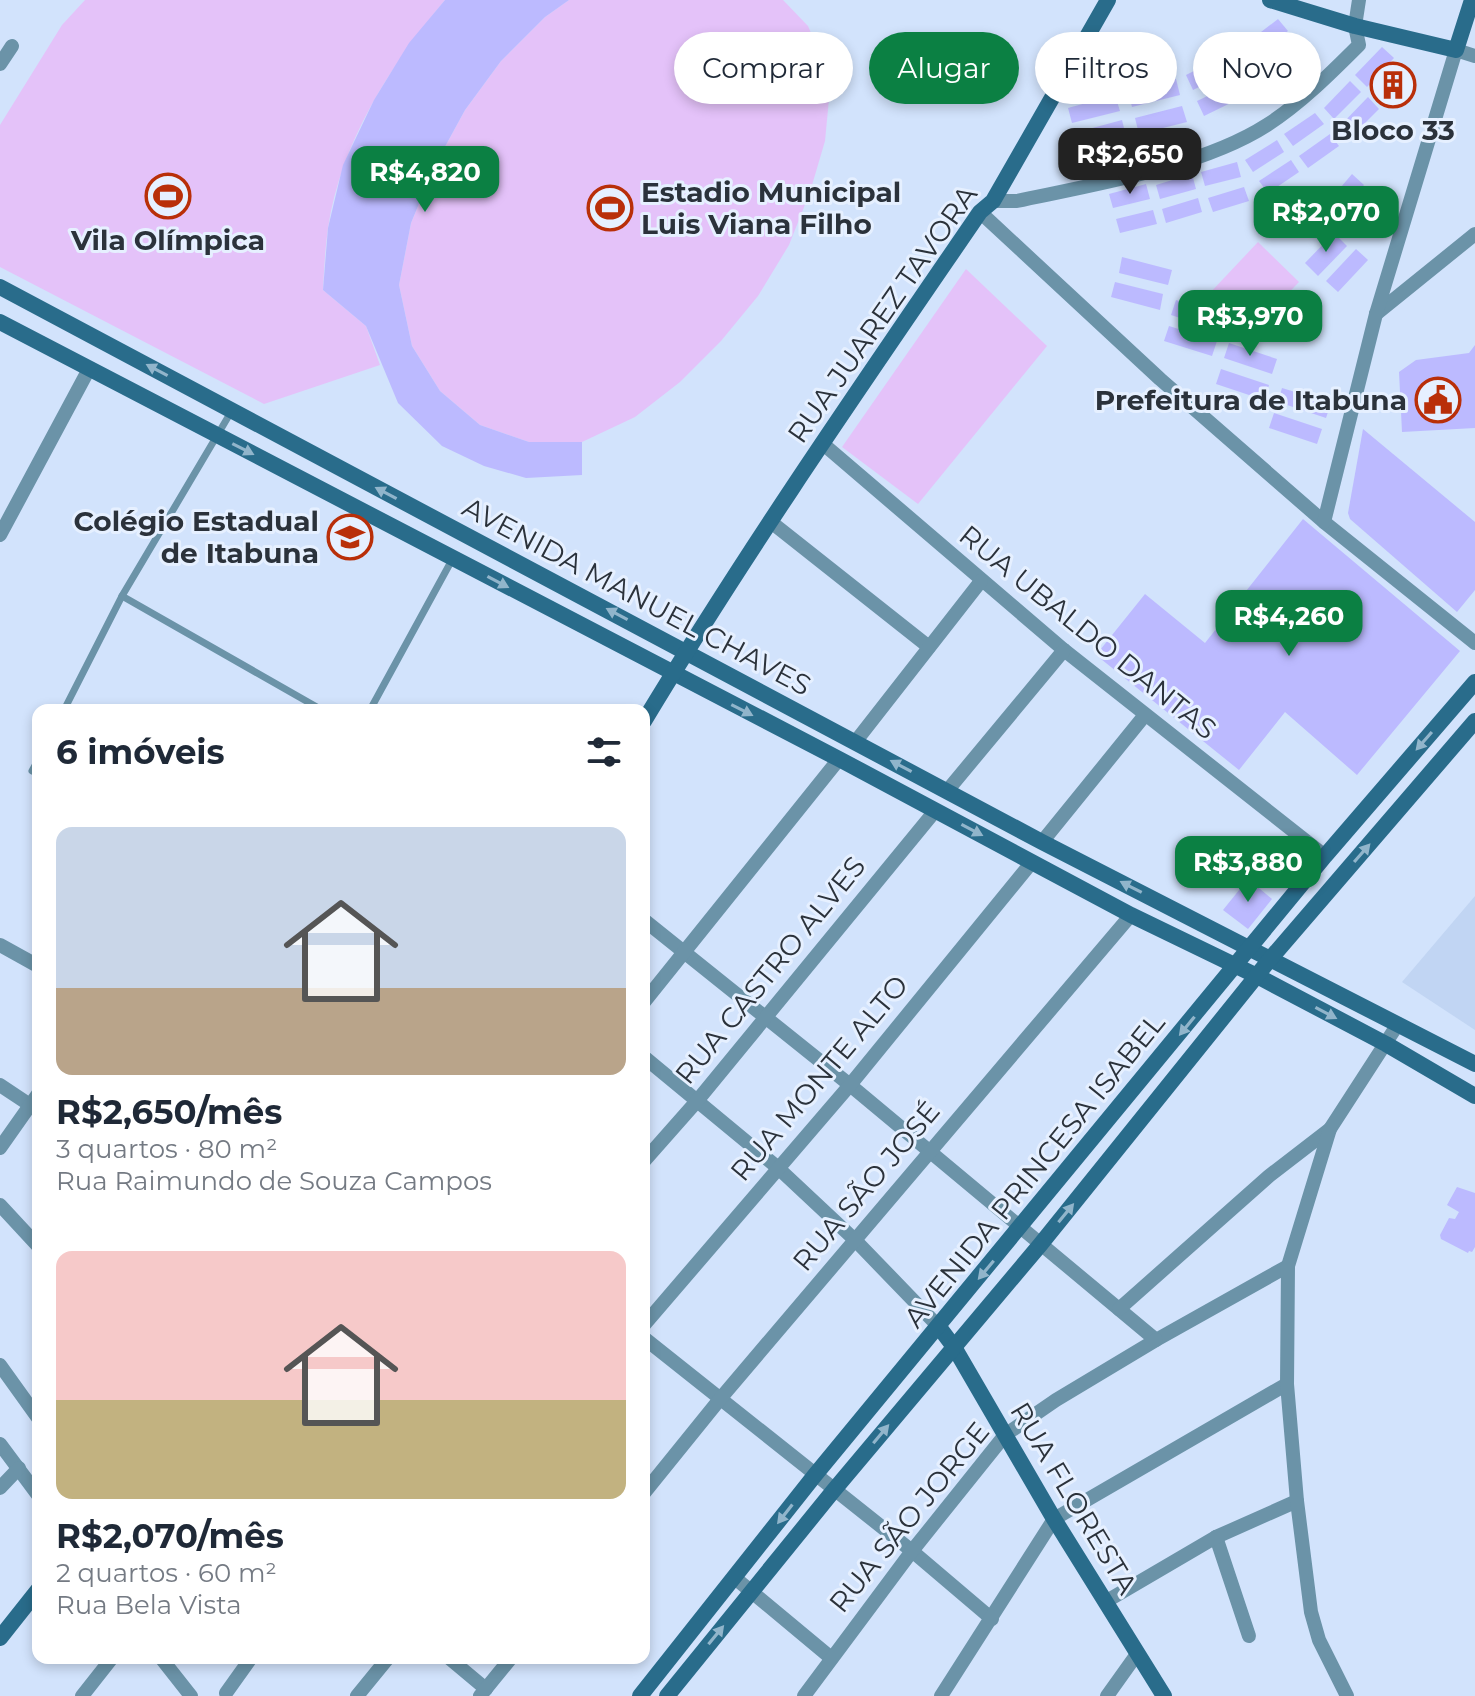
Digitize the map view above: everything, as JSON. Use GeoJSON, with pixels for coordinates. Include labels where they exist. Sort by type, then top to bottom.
{"type":"FeatureCollection","features":[{"type":"Feature","properties":{"kind":"main road","name":"RUA JUAREZ TAVORA"},"geometry":{"type":"LineString","coordinates":[[672,674],[822,443],[986,207],[1108,0]]}},
{"type":"Feature","properties":{"kind":"main road"},"geometry":{"type":"LineString","coordinates":[[1270,0],[1355,26],[1456,50],[1472,0]]}},
{"type":"Feature","properties":{"kind":"main road","name":"AVENIDA MANUEL CHAVES"},"geometry":{"type":"LineString","coordinates":[[0,287],[1042,842],[1475,1064]]}},
{"type":"Feature","properties":{"kind":"main road","name":"AVENIDA MANUEL CHAVES"},"geometry":{"type":"LineString","coordinates":[[0,322],[839,759],[1131,915],[1257,976],[1386,1044],[1475,1096]]}},
{"type":"Feature","properties":{"kind":"main road"},"geometry":{"type":"LineString","coordinates":[[650,711],[672,674]]}},
{"type":"Feature","properties":{"kind":"main road","name":"AVENIDA PRINCESA ISABEL"},"geometry":{"type":"LineString","coordinates":[[640,1696],[815,1475],[1021,1229],[1325,856],[1475,682]]}},
{"type":"Feature","properties":{"kind":"main road","name":"AVENIDA PRINCESA ISABEL"},"geometry":{"type":"LineString","coordinates":[[667,1696],[834,1490],[1040,1245],[1271,958],[1475,721]]}},
{"type":"Feature","properties":{"kind":"main road","name":"RUA FLORESTA"},"geometry":{"type":"LineString","coordinates":[[939,1327],[1164,1696]]}},
{"type":"Feature","properties":{"kind":"main road"},"geometry":{"type":"LineString","coordinates":[[2,1633],[32,1597]]}},
{"type":"Feature","properties":{"kind":"street"},"geometry":{"type":"LineString","coordinates":[[986,207],[1093,185],[1181,162],[1242,139],[1291,107],[1359,45],[1355,26],[1359,0]]}},
{"type":"Feature","properties":{"kind":"street"},"geometry":{"type":"LineString","coordinates":[[0,64],[12,46]]}},
{"type":"Feature","properties":{"kind":"street"},"geometry":{"type":"LineString","coordinates":[[1324,522],[1376,314],[1456,50],[1475,56]]}},
{"type":"Feature","properties":{"kind":"street"},"geometry":{"type":"LineString","coordinates":[[986,207],[1160,379],[1324,522],[1475,643]]}},
{"type":"Feature","properties":{"kind":"street"},"geometry":{"type":"LineString","coordinates":[[1376,314],[1475,234]]}},
{"type":"Feature","properties":{"kind":"street"},"geometry":{"type":"LineString","coordinates":[[0,535],[89,369]]}},
{"type":"Feature","properties":{"kind":"street","name":"RUA UBALDO DANTAS"},"geometry":{"type":"LineString","coordinates":[[822,443],[1064,650],[1325,856]]}},
{"type":"Feature","properties":{"kind":"street"},"geometry":{"type":"LineString","coordinates":[[771,522],[929,647]]}},
{"type":"Feature","properties":{"kind":"street"},"geometry":{"type":"LineString","coordinates":[[856,741],[981,581]]}},
{"type":"Feature","properties":{"kind":"street"},"geometry":{"type":"LineString","coordinates":[[947,791],[1064,650]]}},
{"type":"Feature","properties":{"kind":"street"},"geometry":{"type":"LineString","coordinates":[[1042,842],[1145,715]]}},
{"type":"Feature","properties":{"kind":"street"},"geometry":{"type":"LineString","coordinates":[[650,994],[839,759]]}},
{"type":"Feature","properties":{"kind":"street","name":"RUA CASTRO ALVES"},"geometry":{"type":"LineString","coordinates":[[650,1154],[935,811]]}},
{"type":"Feature","properties":{"kind":"street","name":"RUA MONTE ALTO"},"geometry":{"type":"LineString","coordinates":[[650,1318],[850,1085],[1032,862]]}},
{"type":"Feature","properties":{"kind":"street","name":"RUA SÃO JOSÉ"},"geometry":{"type":"LineString","coordinates":[[650,1486],[1131,915]]}},
{"type":"Feature","properties":{"kind":"street"},"geometry":{"type":"LineString","coordinates":[[650,925],[850,1085],[1156,1340]]}},
{"type":"Feature","properties":{"kind":"street"},"geometry":{"type":"LineString","coordinates":[[0,945],[32,963]]}},
{"type":"Feature","properties":{"kind":"street"},"geometry":{"type":"LineString","coordinates":[[1347,1696],[1319,1640],[1311,1612],[1287,1384],[1288,1266],[1330,1129],[1398,1024]]}},
{"type":"Feature","properties":{"kind":"street"},"geometry":{"type":"LineString","coordinates":[[650,1062],[777,1167],[855,1240],[939,1327]]}},
{"type":"Feature","properties":{"kind":"street"},"geometry":{"type":"LineString","coordinates":[[0,1085],[32,1099]]}},
{"type":"Feature","properties":{"kind":"street"},"geometry":{"type":"LineString","coordinates":[[0,1148],[32,1103]]}},
{"type":"Feature","properties":{"kind":"street"},"geometry":{"type":"LineString","coordinates":[[1119,1309],[1269,1176],[1330,1129]]}},
{"type":"Feature","properties":{"kind":"street"},"geometry":{"type":"LineString","coordinates":[[0,1205],[32,1240]]}},
{"type":"Feature","properties":{"kind":"street","name":"RUA SÃO JORGE"},"geometry":{"type":"LineString","coordinates":[[804,1696],[830,1657],[1005,1435],[1056,1400],[1156,1340],[1288,1266]]}},
{"type":"Feature","properties":{"kind":"street"},"geometry":{"type":"LineString","coordinates":[[650,1343],[912,1551],[992,1619]]}},
{"type":"Feature","properties":{"kind":"street"},"geometry":{"type":"LineString","coordinates":[[0,1365],[32,1410]]}},
{"type":"Feature","properties":{"kind":"street"},"geometry":{"type":"LineString","coordinates":[[941,1696],[1054,1519],[1287,1384]]}},
{"type":"Feature","properties":{"kind":"street"},"geometry":{"type":"LineString","coordinates":[[0,1444],[32,1486]]}},
{"type":"Feature","properties":{"kind":"street"},"geometry":{"type":"LineString","coordinates":[[0,1488],[19,1468]]}},
{"type":"Feature","properties":{"kind":"street"},"geometry":{"type":"LineString","coordinates":[[1105,1602],[1216,1537],[1297,1501]]}},
{"type":"Feature","properties":{"kind":"street"},"geometry":{"type":"LineString","coordinates":[[1216,1537],[1249,1636]]}},
{"type":"Feature","properties":{"kind":"street","name":"RUA SÃO JORGE"},"geometry":{"type":"LineString","coordinates":[[735,1578],[830,1657]]}},
{"type":"Feature","properties":{"kind":"street"},"geometry":{"type":"LineString","coordinates":[[1107,1696],[1137,1654]]}},
{"type":"Feature","properties":{"kind":"street"},"geometry":{"type":"LineString","coordinates":[[82,1696],[107,1664]]}},
{"type":"Feature","properties":{"kind":"street"},"geometry":{"type":"LineString","coordinates":[[166,1664],[191,1696]]}},
{"type":"Feature","properties":{"kind":"street"},"geometry":{"type":"LineString","coordinates":[[226,1693],[247,1664]]}},
{"type":"Feature","properties":{"kind":"street"},"geometry":{"type":"LineString","coordinates":[[357,1696],[383,1664]]}},
{"type":"Feature","properties":{"kind":"street"},"geometry":{"type":"LineString","coordinates":[[455,1664],[483,1692],[506,1664]]}},
{"type":"Feature","properties":{"kind":"lane"},"geometry":{"type":"LineString","coordinates":[[67,704],[122,596],[232,410]]}},
{"type":"Feature","properties":{"kind":"lane"},"geometry":{"type":"LineString","coordinates":[[373,704],[453,558]]}},
{"type":"Feature","properties":{"kind":"lane"},"geometry":{"type":"LineString","coordinates":[[122,596],[311,704]]}},
{"type":"Feature","properties":{"kind":"shaded area","name":"Vila Olímpica"},"geometry":{"type":"Polygon","coordinates":[[[85,0],[445,0],[387,78],[356,135],[344,165],[328,228],[323,290],[366,326],[380,365],[264,404],[0,267],[0,125],[62,25],[85,0]]]}},
{"type":"Feature","properties":{"kind":"shaded area","name":"Estadio Municipal Luis Viana Filho"},"geometry":{"type":"Polygon","coordinates":[[[569,0],[783,0],[811,32],[674,32],[674,104],[829,104],[825,141],[810,192],[789,245],[758,296],[721,341],[680,382],[635,417],[582,442],[529,442],[480,425],[440,391],[412,346],[399,285],[411,223],[435,165],[465,110],[501,61],[545,17],[569,0]]]}},
{"type":"Feature","properties":{"kind":"shaded area"},"geometry":{"type":"Polygon","coordinates":[[[1258,242],[1299,282],[1249,334],[1208,295],[1258,242]]]}},
{"type":"Feature","properties":{"kind":"shaded area"},"geometry":{"type":"Polygon","coordinates":[[[966,269],[1047,346],[918,504],[842,447],[966,269]]]}},
{"type":"Feature","properties":{"kind":"shaded area"},"geometry":{"type":"Polygon","coordinates":[[[1475,896],[1475,1030],[1402,982],[1475,896]]]}},
{"type":"Feature","properties":{"kind":"building"},"geometry":{"type":"Polygon","coordinates":[[[445,0],[569,0],[545,17],[501,61],[465,110],[435,165],[411,223],[399,285],[412,346],[440,391],[480,425],[529,442],[582,442],[582,475],[526,478],[484,466],[442,446],[398,403],[366,326],[323,290],[328,228],[343,165],[374,100],[409,43],[445,0]]]}},
{"type":"Feature","properties":{"kind":"building"},"geometry":{"type":"Polygon","coordinates":[[[1278,19],[1288,31],[1287,32],[1261,32],[1278,19]]]}},
{"type":"Feature","properties":{"kind":"building"},"geometry":{"type":"Polygon","coordinates":[[[1382,47],[1394,58],[1367,87],[1355,75],[1382,47]]]}},
{"type":"Feature","properties":{"kind":"building","name":"Bloco 33"},"geometry":{"type":"Polygon","coordinates":[[[1402,66],[1413,77],[1383,104],[1373,94],[1402,66]]]}},
{"type":"Feature","properties":{"kind":"building"},"geometry":{"type":"Polygon","coordinates":[[[1193,72],[1193,90],[1186,75],[1193,72]]]}},
{"type":"Feature","properties":{"kind":"building"},"geometry":{"type":"Polygon","coordinates":[[[1350,81],[1361,92],[1334,119],[1324,108],[1350,81]]]}},
{"type":"Feature","properties":{"kind":"building"},"geometry":{"type":"Polygon","coordinates":[[[1368,97],[1379,109],[1351,137],[1340,126],[1368,97]]]}},
{"type":"Feature","properties":{"kind":"building"},"geometry":{"type":"Polygon","coordinates":[[[1082,104],[1118,104],[1120,111],[1072,123],[1068,108],[1082,104]]]}},
{"type":"Feature","properties":{"kind":"building"},"geometry":{"type":"Polygon","coordinates":[[[1198,104],[1229,104],[1204,116],[1198,104]]]}},
{"type":"Feature","properties":{"kind":"building"},"geometry":{"type":"Polygon","coordinates":[[[1182,106],[1187,122],[1139,134],[1135,118],[1182,106]]]}},
{"type":"Feature","properties":{"kind":"building"},"geometry":{"type":"Polygon","coordinates":[[[1315,113],[1324,124],[1293,146],[1284,134],[1315,113]]]}},
{"type":"Feature","properties":{"kind":"building"},"geometry":{"type":"Polygon","coordinates":[[[1122,120],[1126,136],[1078,149],[1074,133],[1122,120]]]}},
{"type":"Feature","properties":{"kind":"building"},"geometry":{"type":"Polygon","coordinates":[[[1330,134],[1339,146],[1308,168],[1299,156],[1330,134]]]}},
{"type":"Feature","properties":{"kind":"building"},"geometry":{"type":"Polygon","coordinates":[[[1277,140],[1284,152],[1253,172],[1245,160],[1277,140]]]}},
{"type":"Feature","properties":{"kind":"building"},"geometry":{"type":"Polygon","coordinates":[[[1291,160],[1299,172],[1268,193],[1259,181],[1291,160]]]}},
{"type":"Feature","properties":{"kind":"building"},"geometry":{"type":"Polygon","coordinates":[[[1237,162],[1241,177],[1205,186],[1201,172],[1237,162]]]}},
{"type":"Feature","properties":{"kind":"building"},"geometry":{"type":"Polygon","coordinates":[[[1192,174],[1196,189],[1160,199],[1156,185],[1192,174]]]}},
{"type":"Feature","properties":{"kind":"building"},"geometry":{"type":"Polygon","coordinates":[[[1352,174],[1364,185],[1337,217],[1325,206],[1352,174]]]}},
{"type":"Feature","properties":{"kind":"building"},"geometry":{"type":"Polygon","coordinates":[[[1146,184],[1150,199],[1113,208],[1109,194],[1146,184]]]}},
{"type":"Feature","properties":{"kind":"building"},"geometry":{"type":"Polygon","coordinates":[[[1244,187],[1249,201],[1213,212],[1208,198],[1244,187]]]}},
{"type":"Feature","properties":{"kind":"building"},"geometry":{"type":"Polygon","coordinates":[[[1372,193],[1383,203],[1354,234],[1343,224],[1372,193]]]}},
{"type":"Feature","properties":{"kind":"building"},"geometry":{"type":"Polygon","coordinates":[[[1198,198],[1202,212],[1166,223],[1162,209],[1198,198]]]}},
{"type":"Feature","properties":{"kind":"building"},"geometry":{"type":"Polygon","coordinates":[[[1153,210],[1157,224],[1120,233],[1116,219],[1153,210]]]}},
{"type":"Feature","properties":{"kind":"building"},"geometry":{"type":"Polygon","coordinates":[[[1334,233],[1347,246],[1318,276],[1305,263],[1334,233]]]}},
{"type":"Feature","properties":{"kind":"building"},"geometry":{"type":"Polygon","coordinates":[[[1356,249],[1368,260],[1338,292],[1326,281],[1356,249]]]}},
{"type":"Feature","properties":{"kind":"building"},"geometry":{"type":"Polygon","coordinates":[[[1122,257],[1172,270],[1168,285],[1119,273],[1122,257]]]}},
{"type":"Feature","properties":{"kind":"building"},"geometry":{"type":"Polygon","coordinates":[[[1115,282],[1163,294],[1160,310],[1111,297],[1115,282]]]}},
{"type":"Feature","properties":{"kind":"building"},"geometry":{"type":"Polygon","coordinates":[[[1176,300],[1224,316],[1219,331],[1171,315],[1176,300]]]}},
{"type":"Feature","properties":{"kind":"building"},"geometry":{"type":"Polygon","coordinates":[[[1169,326],[1217,341],[1212,356],[1164,341],[1169,326]]]}},
{"type":"Feature","properties":{"kind":"building"},"geometry":{"type":"Polygon","coordinates":[[[1229,343],[1277,359],[1272,374],[1224,358],[1229,343]]]}},
{"type":"Feature","properties":{"kind":"building","name":"Prefeitura de Itabuna"},"geometry":{"type":"Polygon","coordinates":[[[1475,345],[1475,428],[1402,432],[1399,372],[1416,360],[1469,353],[1475,345]]]}},
{"type":"Feature","properties":{"kind":"building"},"geometry":{"type":"Polygon","coordinates":[[[1221,369],[1269,385],[1264,400],[1216,384],[1221,369]]]}},
{"type":"Feature","properties":{"kind":"building"},"geometry":{"type":"Polygon","coordinates":[[[1282,388],[1331,403],[1326,418],[1278,402],[1282,388]]]}},
{"type":"Feature","properties":{"kind":"building"},"geometry":{"type":"Polygon","coordinates":[[[1274,413],[1322,429],[1317,444],[1269,428],[1274,413]]]}},
{"type":"Feature","properties":{"kind":"building"},"geometry":{"type":"Polygon","coordinates":[[[1363,429],[1475,522],[1475,590],[1457,612],[1350,519],[1348,513],[1363,429]]]}},
{"type":"Feature","properties":{"kind":"building"},"geometry":{"type":"Polygon","coordinates":[[[1303,519],[1460,651],[1357,775],[1285,712],[1239,770],[1096,655],[1145,594],[1205,643],[1303,519]]]}},
{"type":"Feature","properties":{"kind":"building"},"geometry":{"type":"Polygon","coordinates":[[[1248,879],[1272,899],[1248,929],[1223,910],[1248,879]]]}},
{"type":"Feature","properties":{"kind":"building"},"geometry":{"type":"Polygon","coordinates":[[[1457,1187],[1475,1193],[1475,1247],[1468,1253],[1441,1239],[1440,1235],[1449,1218],[1455,1219],[1459,1212],[1447,1205],[1457,1187]]]}},
{"type":"Feature","properties":{"kind":"place","name":"Bloco 33"},"geometry":{"type":"Point","coordinates":[1393,85]}},
{"type":"Feature","properties":{"kind":"place","name":"Vila Olímpica"},"geometry":{"type":"Point","coordinates":[168,196]}},
{"type":"Feature","properties":{"kind":"place","name":"Estadio Municipal Luis Viana Filho"},"geometry":{"type":"Point","coordinates":[610,208]}},
{"type":"Feature","properties":{"kind":"place","name":"Prefeitura de Itabuna"},"geometry":{"type":"Point","coordinates":[1438,400]}},
{"type":"Feature","properties":{"kind":"place","name":"Colégio Estadual de Itabuna"},"geometry":{"type":"Point","coordinates":[350,537]}}]}
